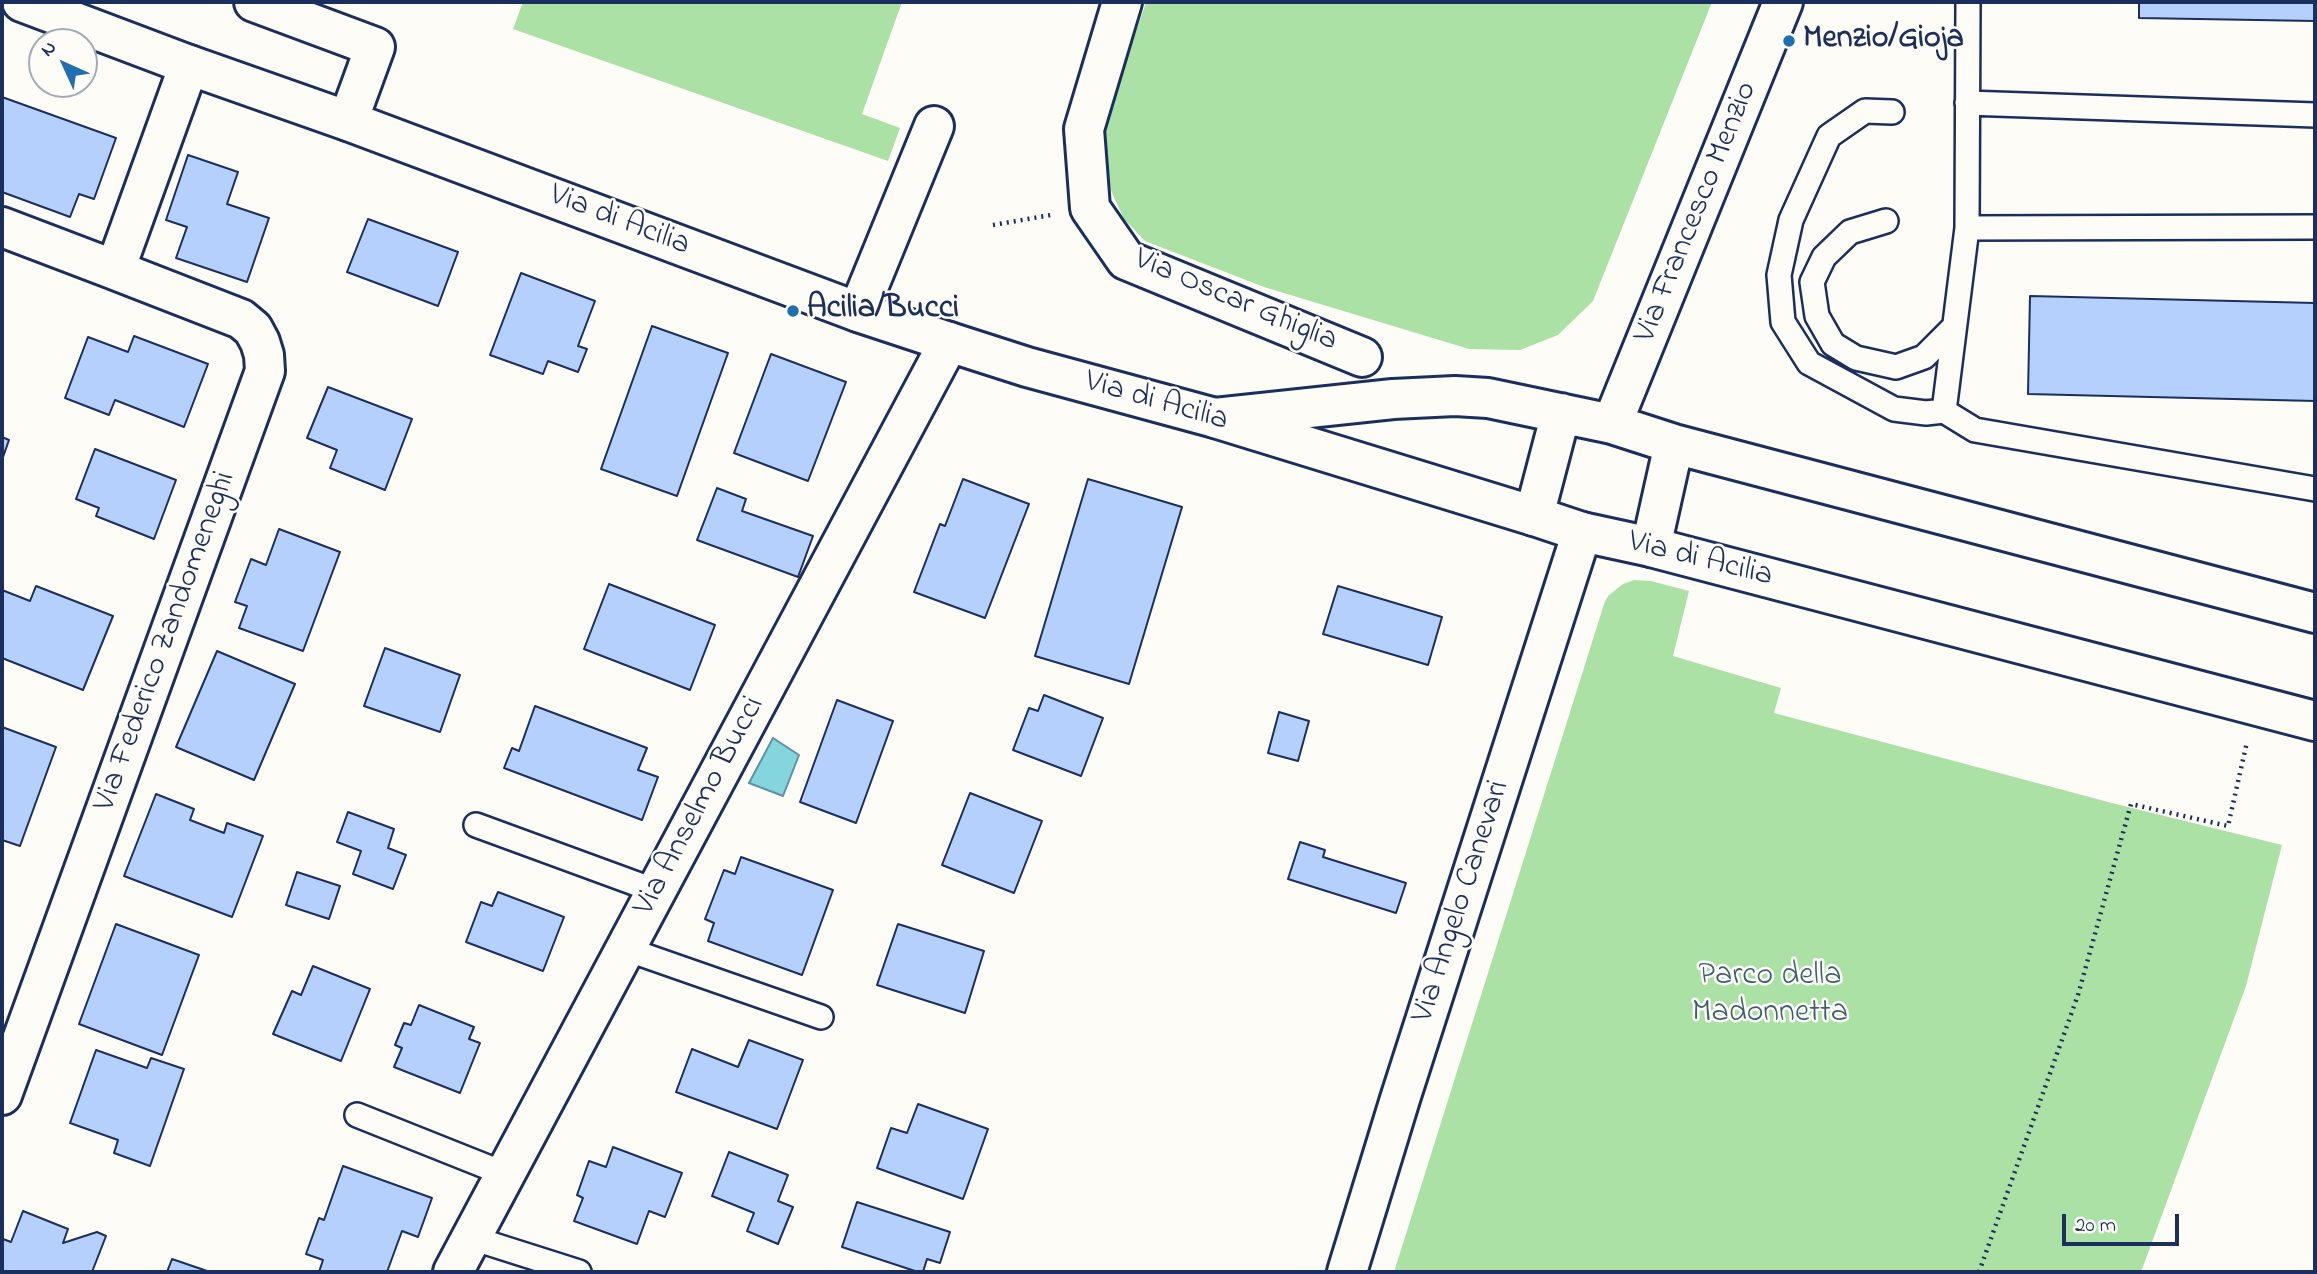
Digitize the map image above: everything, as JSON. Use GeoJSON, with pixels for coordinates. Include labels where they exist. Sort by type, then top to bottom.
{"type":"FeatureCollection","features":[{"type":"Feature","properties":{"kind":"street","name":"Via di Acilia"},"geometry":{"type":"LineString","coordinates":[[22,2],[858,312],[1027,367],[1215,418],[1582,532],[1651,547],[2315,721]]}},
{"type":"Feature","properties":{"kind":"street"},"geometry":{"type":"LineString","coordinates":[[254,2],[374,47],[348,121]]}},
{"type":"Feature","properties":{"kind":"street"},"geometry":{"type":"LineString","coordinates":[[1090,208],[1084,129],[1122,2]]}},
{"type":"Feature","properties":{"kind":"street","name":"Via Francesco Menzio"},"geometry":{"type":"LineString","coordinates":[[1612,424],[1783,2]]}},
{"type":"Feature","properties":{"kind":"street"},"geometry":{"type":"LineString","coordinates":[[115,270],[190,65]]}},
{"type":"Feature","properties":{"kind":"street"},"geometry":{"type":"LineString","coordinates":[[858,312],[934,126]]}},
{"type":"Feature","properties":{"kind":"street","name":"Via Oscar Ghiglia"},"geometry":{"type":"LineString","coordinates":[[1090,208],[1126,260],[1362,356]]}},
{"type":"Feature","properties":{"kind":"street","name":"Via Federico Zandomeneghi"},"geometry":{"type":"LineString","coordinates":[[2,227],[241,319],[253,329],[260,342],[265,370],[2,1096]]}},
{"type":"Feature","properties":{"kind":"street","name":"Via Anselmo Bucci"},"geometry":{"type":"LineString","coordinates":[[453,1272],[949,342]]}},
{"type":"Feature","properties":{"kind":"street"},"geometry":{"type":"LineString","coordinates":[[1215,418],[1393,399],[1455,396],[1488,398],[1612,424],[1674,444],[2315,613]]}},
{"type":"Feature","properties":{"kind":"street"},"geometry":{"type":"LineString","coordinates":[[1534,516],[1561,414]]}},
{"type":"Feature","properties":{"kind":"street"},"geometry":{"type":"LineString","coordinates":[[1651,547],[1674,444]]}},
{"type":"Feature","properties":{"kind":"street","name":"Via Angelo Canevari"},"geometry":{"type":"LineString","coordinates":[[1347,1272],[1582,532]]}},
{"type":"Feature","properties":{"kind":"lane"},"geometry":{"type":"LineString","coordinates":[[1944,411],[1967,228],[1968,2]]}},
{"type":"Feature","properties":{"kind":"lane"},"geometry":{"type":"LineString","coordinates":[[1967,103],[2315,115]]}},
{"type":"Feature","properties":{"kind":"lane"},"geometry":{"type":"LineString","coordinates":[[1892,112],[1865,111],[1829,136],[1791,220],[1779,275],[1783,322],[1809,363],[1894,409],[1926,413],[1944,411],[1975,430],[2315,488]]}},
{"type":"Feature","properties":{"kind":"lane"},"geometry":{"type":"LineString","coordinates":[[1886,221],[1850,232],[1824,257],[1812,282],[1817,316],[1833,344],[1856,358],[1896,367],[1924,357],[1953,328]]}},
{"type":"Feature","properties":{"kind":"lane"},"geometry":{"type":"LineString","coordinates":[[1967,228],[2315,228]]}},
{"type":"Feature","properties":{"kind":"lane"},"geometry":{"type":"LineString","coordinates":[[476,825],[656,891]]}},
{"type":"Feature","properties":{"kind":"lane"},"geometry":{"type":"LineString","coordinates":[[626,949],[821,1017]]}},
{"type":"Feature","properties":{"kind":"lane"},"geometry":{"type":"LineString","coordinates":[[357,1115],[505,1174]]}},
{"type":"Feature","properties":{"kind":"lane"},"geometry":{"type":"LineString","coordinates":[[472,1238],[579,1272]]}},
{"type":"Feature","properties":{"kind":"path"},"geometry":{"type":"LineString","coordinates":[[993,225],[1090,208]]}},
{"type":"Feature","properties":{"kind":"path"},"geometry":{"type":"LineString","coordinates":[[1979,1272],[2078,995],[2131,804],[2228,826],[2256,705]]}},
{"type":"Feature","properties":{"kind":"green space"},"geometry":{"type":"Polygon","coordinates":[[[523,2],[902,2],[862,114],[900,128],[888,161],[513,29],[523,2]]]}},
{"type":"Feature","properties":{"kind":"green space"},"geometry":{"type":"Polygon","coordinates":[[[1146,2],[1712,2],[1593,301],[1558,335],[1520,350],[1469,349],[1264,287],[1145,241],[1124,219],[1112,193],[1103,166],[1102,135],[1146,2]]]}},
{"type":"Feature","properties":{"kind":"green space","name":"Parco della Madonnetta"},"geometry":{"type":"Polygon","coordinates":[[[1634,580],[1651,581],[1689,591],[1673,656],[1781,688],[1774,713],[2112,803],[2282,845],[2246,986],[2141,1272],[1394,1272],[1604,604],[1608,596],[1623,584],[1634,580]]]}},
{"type":"Feature","properties":{"kind":"water"},"geometry":{"type":"Polygon","coordinates":[[[773,738],[799,755],[783,796],[749,783],[773,738]]]}},
{"type":"Feature","properties":{"kind":"building"},"geometry":{"type":"Polygon","coordinates":[[[2139,2],[2315,2],[2315,21],[2139,18],[2139,2]]]}},
{"type":"Feature","properties":{"kind":"building"},"geometry":{"type":"Polygon","coordinates":[[[2,97],[116,138],[94,199],[79,194],[70,217],[2,192],[2,97]]]}},
{"type":"Feature","properties":{"kind":"building"},"geometry":{"type":"Polygon","coordinates":[[[188,155],[238,172],[227,204],[269,218],[247,282],[176,258],[187,227],[166,220],[188,155]]]}},
{"type":"Feature","properties":{"kind":"building"},"geometry":{"type":"Polygon","coordinates":[[[368,219],[458,252],[438,306],[347,272],[368,219]]]}},
{"type":"Feature","properties":{"kind":"building"},"geometry":{"type":"Polygon","coordinates":[[[521,273],[595,301],[578,346],[587,349],[578,372],[548,361],[543,374],[490,355],[521,273]]]}},
{"type":"Feature","properties":{"kind":"building"},"geometry":{"type":"Polygon","coordinates":[[[2030,296],[2315,303],[2315,401],[2028,394],[2030,296]]]}},
{"type":"Feature","properties":{"kind":"building"},"geometry":{"type":"Polygon","coordinates":[[[652,326],[728,353],[677,496],[601,469],[652,326]]]}},
{"type":"Feature","properties":{"kind":"building"},"geometry":{"type":"Polygon","coordinates":[[[134,336],[208,364],[184,427],[115,400],[109,415],[65,398],[88,337],[128,352],[134,336]]]}},
{"type":"Feature","properties":{"kind":"building"},"geometry":{"type":"Polygon","coordinates":[[[771,354],[846,382],[808,481],[734,453],[771,354]]]}},
{"type":"Feature","properties":{"kind":"building"},"geometry":{"type":"Polygon","coordinates":[[[328,387],[412,419],[385,490],[330,468],[337,450],[307,438],[328,387]]]}},
{"type":"Feature","properties":{"kind":"building"},"geometry":{"type":"Polygon","coordinates":[[[2,437],[9,440],[2,460],[2,437]]]}},
{"type":"Feature","properties":{"kind":"building"},"geometry":{"type":"Polygon","coordinates":[[[95,449],[176,480],[154,539],[96,516],[99,508],[76,499],[95,449]]]}},
{"type":"Feature","properties":{"kind":"building"},"geometry":{"type":"Polygon","coordinates":[[[963,479],[1029,504],[985,618],[914,592],[940,524],[945,526],[963,479]]]}},
{"type":"Feature","properties":{"kind":"building"},"geometry":{"type":"Polygon","coordinates":[[[1088,479],[1182,507],[1129,684],[1035,656],[1088,479]]]}},
{"type":"Feature","properties":{"kind":"building"},"geometry":{"type":"Polygon","coordinates":[[[717,488],[746,499],[742,511],[813,536],[798,577],[697,540],[717,488]]]}},
{"type":"Feature","properties":{"kind":"building"},"geometry":{"type":"Polygon","coordinates":[[[279,529],[340,552],[303,651],[239,628],[247,606],[235,602],[251,559],[266,565],[279,529]]]}},
{"type":"Feature","properties":{"kind":"building"},"geometry":{"type":"Polygon","coordinates":[[[609,584],[715,625],[690,690],[584,649],[609,584]]]}},
{"type":"Feature","properties":{"kind":"building"},"geometry":{"type":"Polygon","coordinates":[[[36,586],[113,616],[83,690],[2,658],[2,590],[30,601],[36,586]]]}},
{"type":"Feature","properties":{"kind":"building"},"geometry":{"type":"Polygon","coordinates":[[[1338,586],[1442,617],[1428,665],[1323,634],[1338,586]]]}},
{"type":"Feature","properties":{"kind":"building"},"geometry":{"type":"Polygon","coordinates":[[[385,648],[460,675],[440,732],[364,706],[385,648]]]}},
{"type":"Feature","properties":{"kind":"building"},"geometry":{"type":"Polygon","coordinates":[[[217,651],[295,684],[254,780],[176,747],[217,651]]]}},
{"type":"Feature","properties":{"kind":"building"},"geometry":{"type":"Polygon","coordinates":[[[1044,695],[1103,718],[1081,776],[1013,750],[1029,708],[1038,711],[1044,695]]]}},
{"type":"Feature","properties":{"kind":"building"},"geometry":{"type":"Polygon","coordinates":[[[837,700],[893,721],[856,823],[800,802],[837,700]]]}},
{"type":"Feature","properties":{"kind":"building"},"geometry":{"type":"Polygon","coordinates":[[[535,706],[647,748],[638,770],[658,777],[642,820],[504,768],[512,748],[519,751],[535,706]]]}},
{"type":"Feature","properties":{"kind":"building"},"geometry":{"type":"Polygon","coordinates":[[[1279,712],[1309,721],[1298,761],[1268,753],[1279,712]]]}},
{"type":"Feature","properties":{"kind":"building"},"geometry":{"type":"Polygon","coordinates":[[[2,727],[56,747],[20,846],[2,840],[2,727]]]}},
{"type":"Feature","properties":{"kind":"building"},"geometry":{"type":"Polygon","coordinates":[[[970,793],[1042,821],[1014,893],[942,865],[970,793]]]}},
{"type":"Feature","properties":{"kind":"building"},"geometry":{"type":"Polygon","coordinates":[[[156,794],[194,809],[190,820],[224,833],[227,823],[263,836],[232,917],[124,876],[156,794]]]}},
{"type":"Feature","properties":{"kind":"building"},"geometry":{"type":"Polygon","coordinates":[[[348,812],[394,829],[388,848],[406,855],[393,889],[353,874],[361,851],[337,842],[348,812]]]}},
{"type":"Feature","properties":{"kind":"building"},"geometry":{"type":"Polygon","coordinates":[[[1300,842],[1325,850],[1323,857],[1406,883],[1396,913],[1288,879],[1300,842]]]}},
{"type":"Feature","properties":{"kind":"building"},"geometry":{"type":"Polygon","coordinates":[[[741,857],[833,890],[802,975],[708,941],[714,923],[705,919],[724,870],[735,874],[741,857]]]}},
{"type":"Feature","properties":{"kind":"building"},"geometry":{"type":"Polygon","coordinates":[[[297,872],[340,886],[329,919],[286,905],[297,872]]]}},
{"type":"Feature","properties":{"kind":"building"},"geometry":{"type":"Polygon","coordinates":[[[498,892],[564,917],[543,971],[466,942],[481,902],[492,906],[498,892]]]}},
{"type":"Feature","properties":{"kind":"building"},"geometry":{"type":"Polygon","coordinates":[[[116,924],[199,955],[162,1055],[79,1024],[116,924]]]}},
{"type":"Feature","properties":{"kind":"building"},"geometry":{"type":"Polygon","coordinates":[[[898,924],[984,951],[965,1013],[877,985],[898,924]]]}},
{"type":"Feature","properties":{"kind":"building"},"geometry":{"type":"Polygon","coordinates":[[[313,966],[370,989],[341,1061],[273,1034],[292,991],[301,995],[313,966]]]}},
{"type":"Feature","properties":{"kind":"building"},"geometry":{"type":"Polygon","coordinates":[[[419,1005],[474,1027],[469,1039],[480,1043],[460,1093],[394,1067],[402,1048],[395,1045],[404,1023],[411,1025],[419,1005]]]}},
{"type":"Feature","properties":{"kind":"building"},"geometry":{"type":"Polygon","coordinates":[[[749,1040],[803,1060],[777,1129],[676,1092],[692,1049],[738,1067],[749,1040]]]}},
{"type":"Feature","properties":{"kind":"building"},"geometry":{"type":"Polygon","coordinates":[[[96,1050],[147,1068],[151,1058],[184,1069],[150,1166],[114,1153],[118,1140],[70,1123],[96,1050]]]}},
{"type":"Feature","properties":{"kind":"building"},"geometry":{"type":"Polygon","coordinates":[[[918,1104],[988,1129],[963,1199],[877,1168],[891,1128],[907,1133],[918,1104]]]}},
{"type":"Feature","properties":{"kind":"building"},"geometry":{"type":"Polygon","coordinates":[[[613,1147],[682,1173],[665,1217],[649,1211],[637,1244],[574,1221],[583,1198],[577,1195],[589,1161],[606,1167],[613,1147]]]}},
{"type":"Feature","properties":{"kind":"building"},"geometry":{"type":"Polygon","coordinates":[[[729,1152],[788,1175],[778,1201],[793,1207],[778,1244],[747,1231],[754,1213],[712,1196],[729,1152]]]}},
{"type":"Feature","properties":{"kind":"building"},"geometry":{"type":"Polygon","coordinates":[[[343,1166],[432,1198],[418,1237],[402,1231],[387,1272],[319,1272],[323,1260],[306,1254],[319,1218],[324,1220],[343,1166]]]}},
{"type":"Feature","properties":{"kind":"building"},"geometry":{"type":"Polygon","coordinates":[[[857,1202],[950,1232],[940,1263],[927,1259],[923,1272],[918,1272],[842,1247],[857,1202]]]}},
{"type":"Feature","properties":{"kind":"building"},"geometry":{"type":"Polygon","coordinates":[[[23,1211],[68,1229],[63,1243],[97,1232],[106,1236],[92,1272],[2,1272],[3,1239],[11,1242],[23,1211]]]}},
{"type":"Feature","properties":{"kind":"building"},"geometry":{"type":"Polygon","coordinates":[[[172,1259],[210,1272],[167,1272],[172,1259]]]}},
{"type":"Feature","properties":{"kind":"place","name":"Menzio/Gioja"},"geometry":{"type":"Point","coordinates":[1789,41]}},
{"type":"Feature","properties":{"kind":"place","name":"Acilia/Bucci"},"geometry":{"type":"Point","coordinates":[793,311]}}]}
